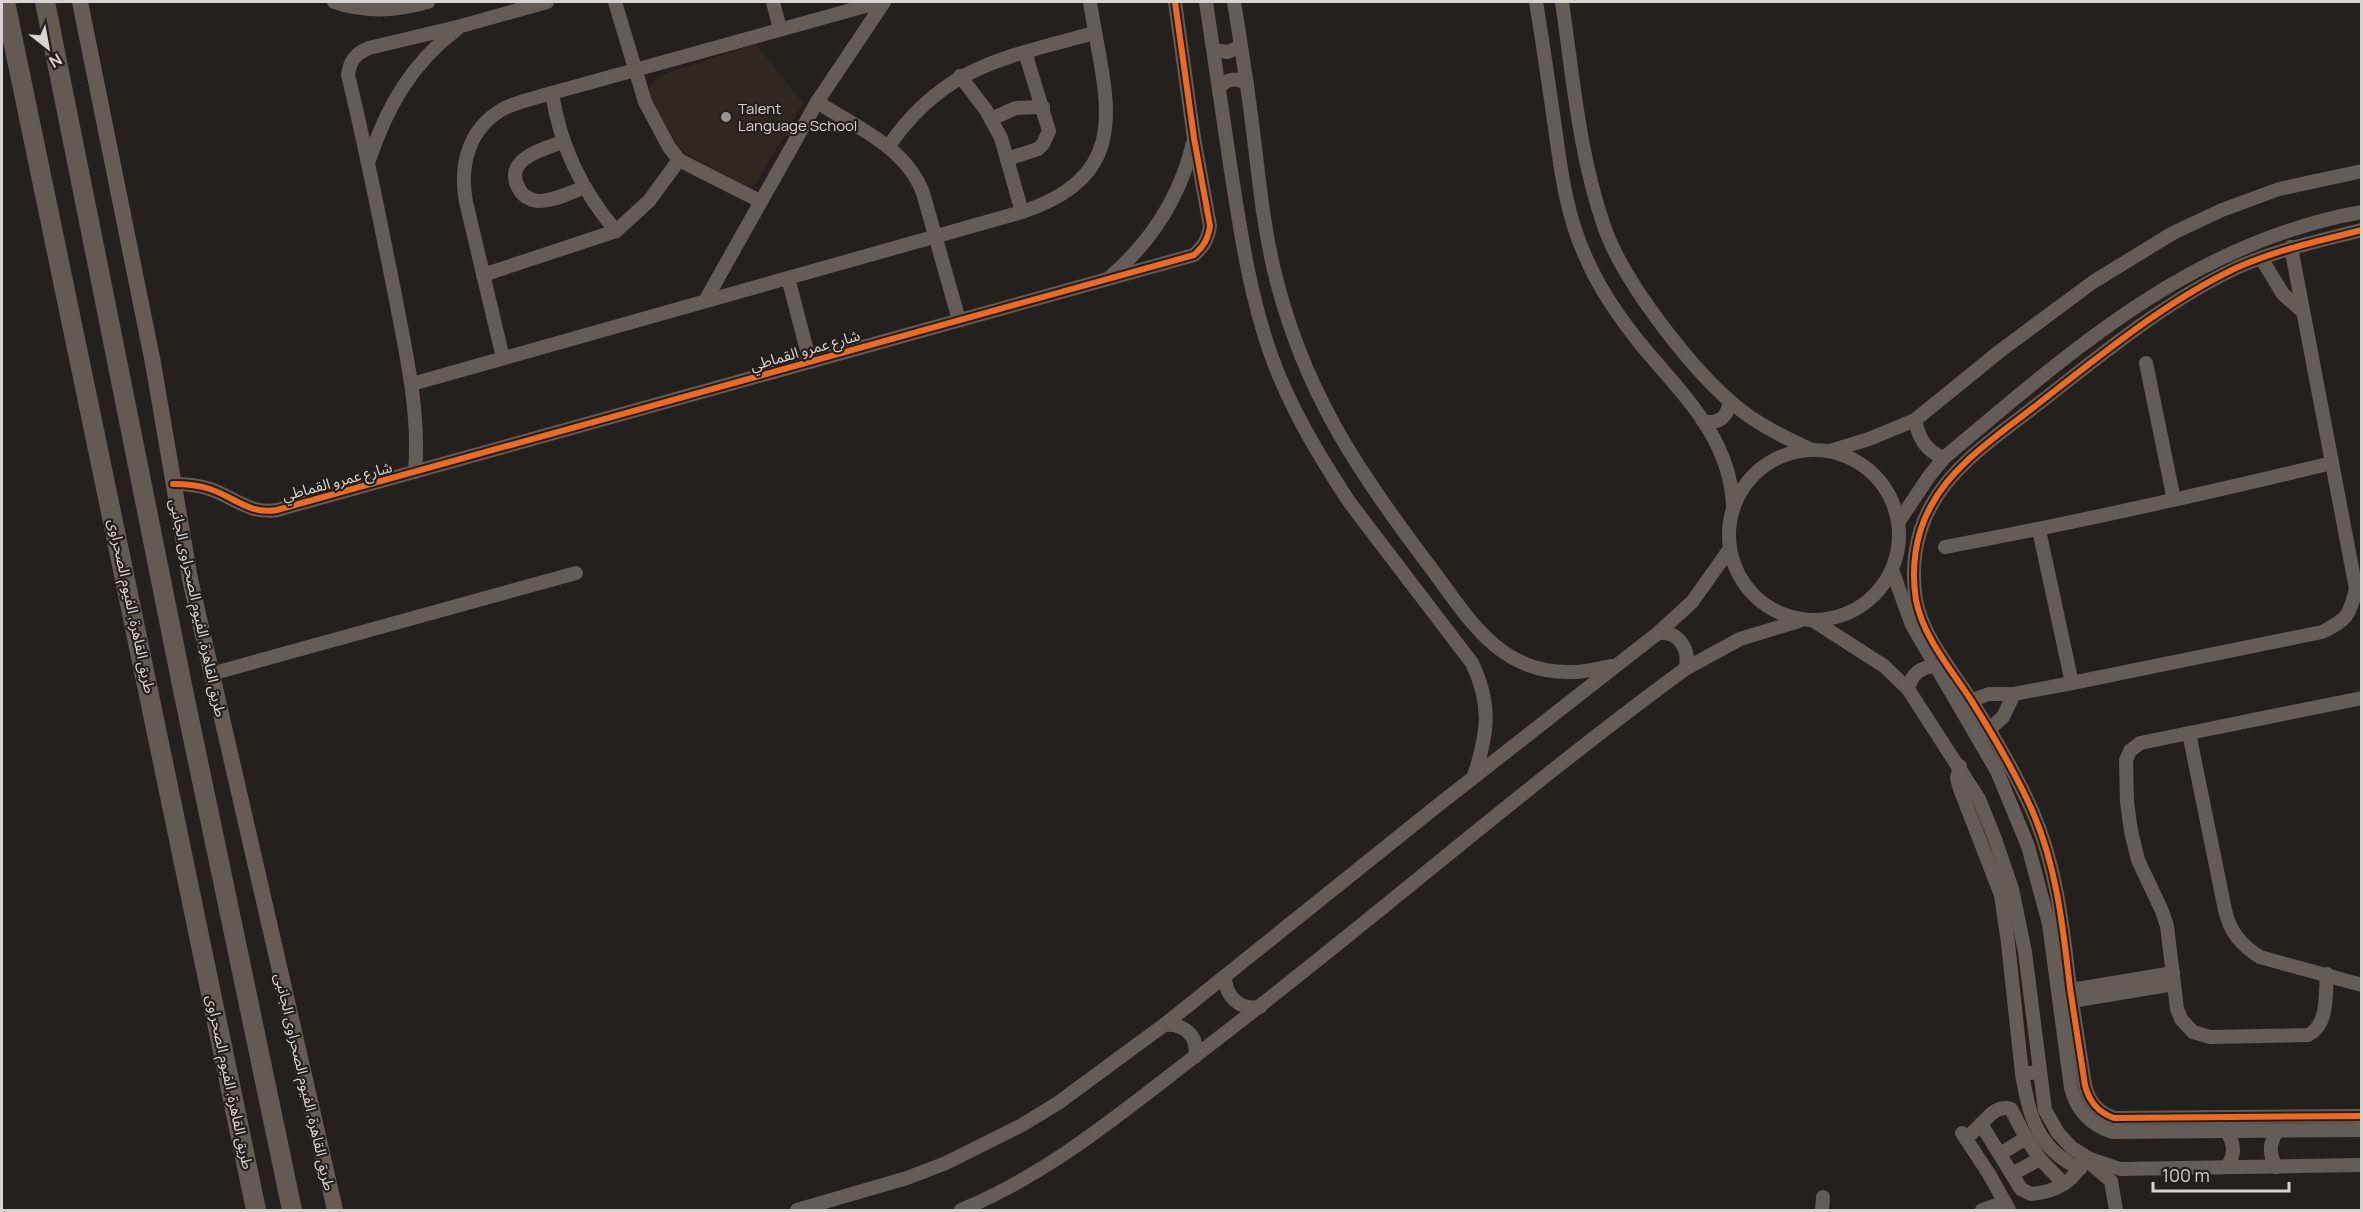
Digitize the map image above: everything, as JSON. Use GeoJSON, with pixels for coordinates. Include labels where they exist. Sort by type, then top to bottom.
{"type":"FeatureCollection","features":[{"type":"Feature","properties":{"kind":"highway","name":"طريق القاهرة, الفيوم الصحراوى"},"geometry":{"type":"LineString","coordinates":[[5,2],[256,1210]]}},
{"type":"Feature","properties":{"kind":"highway"},"geometry":{"type":"LineString","coordinates":[[45,2],[179,667],[292,1210]]}},
{"type":"Feature","properties":{"kind":"main road","name":"طريق القاهرة, الفيوم الصحراوى الجانبى"},"geometry":{"type":"LineString","coordinates":[[80,2],[153,363],[173,484],[211,674],[334,1210]]}},
{"type":"Feature","properties":{"kind":"street"},"geometry":{"type":"LineString","coordinates":[[334,2],[360,9],[378,10],[428,2]]}},
{"type":"Feature","properties":{"kind":"street","name":"شارع عمرو القماطي"},"geometry":{"type":"LineString","coordinates":[[415,472],[417,428],[412,384],[369,160],[348,75],[354,57],[369,48],[547,2]]}},
{"type":"Feature","properties":{"kind":"street"},"geometry":{"type":"LineString","coordinates":[[615,2],[651,118],[679,160],[760,201]]}},
{"type":"Feature","properties":{"kind":"street"},"geometry":{"type":"LineString","coordinates":[[773,2],[780,29]]}},
{"type":"Feature","properties":{"kind":"street"},"geometry":{"type":"LineString","coordinates":[[503,358],[463,188],[466,153],[480,129],[491,118],[504,109],[552,93],[880,2]]}},
{"type":"Feature","properties":{"kind":"street"},"geometry":{"type":"LineString","coordinates":[[705,301],[817,102],[884,2]]}},
{"type":"Feature","properties":{"kind":"street"},"geometry":{"type":"LineString","coordinates":[[412,384],[1022,212],[1051,200],[1077,182],[1091,167],[1105,134],[1107,116],[1090,2]]}},
{"type":"Feature","properties":{"kind":"street","name":"شارع عمرو القماطي"},"geometry":{"type":"LineString","coordinates":[[173,484],[192,484],[210,489],[252,510],[264,512],[1184,260],[1203,248],[1210,226],[1194,138],[1175,2]]}},
{"type":"Feature","properties":{"kind":"street"},"geometry":{"type":"LineString","coordinates":[[1206,2],[1244,253],[1261,322],[1282,382],[1307,433],[1350,503],[1461,647],[1476,671],[1485,699],[1485,738],[1474,777]]}},
{"type":"Feature","properties":{"kind":"street"},"geometry":{"type":"LineString","coordinates":[[1234,2],[1270,252],[1290,324],[1309,377],[1335,430],[1366,480],[1479,632],[1508,656],[1543,670],[1580,672],[1617,665]]}},
{"type":"Feature","properties":{"kind":"street"},"geometry":{"type":"LineString","coordinates":[[1536,2],[1561,169],[1577,237],[1601,287],[1621,319],[1703,421],[1720,449],[1726,464],[1733,506]]}},
{"type":"Feature","properties":{"kind":"street"},"geometry":{"type":"LineString","coordinates":[[1562,2],[1581,134],[1591,183],[1605,228],[1634,285],[1660,322],[1703,374],[1729,401],[1757,422],[1810,449]]}},
{"type":"Feature","properties":{"kind":"street","name":"شارع عمرو القماطي"},"geometry":{"type":"LineString","coordinates":[[369,160],[387,111],[400,89],[427,55],[461,26]]}},
{"type":"Feature","properties":{"kind":"street"},"geometry":{"type":"LineString","coordinates":[[888,147],[920,107],[960,76],[992,62],[1094,33]]}},
{"type":"Feature","properties":{"kind":"street"},"geometry":{"type":"LineString","coordinates":[[1214,50],[1228,52],[1242,46]]}},
{"type":"Feature","properties":{"kind":"street"},"geometry":{"type":"LineString","coordinates":[[1007,159],[1031,152],[1043,144],[1049,131],[1025,52]]}},
{"type":"Feature","properties":{"kind":"street"},"geometry":{"type":"LineString","coordinates":[[960,76],[992,119],[1007,159],[1022,212]]}},
{"type":"Feature","properties":{"kind":"street"},"geometry":{"type":"LineString","coordinates":[[1219,88],[1230,80],[1239,80],[1247,84]]}},
{"type":"Feature","properties":{"kind":"street"},"geometry":{"type":"LineString","coordinates":[[552,93],[563,142],[584,188],[616,231]]}},
{"type":"Feature","properties":{"kind":"street"},"geometry":{"type":"LineString","coordinates":[[817,102],[888,147],[903,159],[915,175],[923,193],[959,320]]}},
{"type":"Feature","properties":{"kind":"street"},"geometry":{"type":"LineString","coordinates":[[992,119],[1016,108],[1043,107]]}},
{"type":"Feature","properties":{"kind":"street","name":"شارع عمرو القماطي"},"geometry":{"type":"LineString","coordinates":[[1107,280],[1139,249],[1165,214],[1183,177],[1194,138]]}},
{"type":"Feature","properties":{"kind":"street"},"geometry":{"type":"LineString","coordinates":[[563,142],[521,160],[516,173],[517,186],[526,197],[539,201],[584,188]]}},
{"type":"Feature","properties":{"kind":"street"},"geometry":{"type":"LineString","coordinates":[[483,275],[616,231],[650,201],[679,160]]}},
{"type":"Feature","properties":{"kind":"street"},"geometry":{"type":"LineString","coordinates":[[1830,451],[1869,439],[1915,420],[1995,355],[2093,282],[2173,233],[2222,210],[2279,189],[2361,171]]}},
{"type":"Feature","properties":{"kind":"street"},"geometry":{"type":"LineString","coordinates":[[1899,521],[1944,458],[2115,319],[2170,284],[2220,258],[2286,230],[2361,212]]}},
{"type":"Feature","properties":{"kind":"street"},"geometry":{"type":"LineString","coordinates":[[2361,230],[2291,247],[2236,268],[2159,312],[1980,449],[1947,483],[1931,505],[1919,535],[1914,556],[1916,603],[1922,619],[1965,703],[1984,734],[2016,776],[2047,852],[2057,891],[2087,1094],[2098,1109],[2114,1118],[2361,1116]]}},
{"type":"Feature","properties":{"kind":"street"},"geometry":{"type":"LineString","coordinates":[[1965,703],[1989,694],[2014,694],[2322,632],[2339,623],[2350,612],[2356,589],[2291,247]]}},
{"type":"Feature","properties":{"kind":"street"},"geometry":{"type":"LineString","coordinates":[[2261,258],[2283,294],[2303,312]]}},
{"type":"Feature","properties":{"kind":"street"},"geometry":{"type":"LineString","coordinates":[[788,278],[810,362]]}},
{"type":"Feature","properties":{"kind":"street"},"geometry":{"type":"LineString","coordinates":[[2146,363],[2174,500]]}},
{"type":"Feature","properties":{"kind":"street"},"geometry":{"type":"LineString","coordinates":[[1703,421],[1716,422],[1724,417],[1729,401]]}},
{"type":"Feature","properties":{"kind":"street"},"geometry":{"type":"LineString","coordinates":[[1915,420],[1923,443],[1935,454],[1944,458]]}},
{"type":"Feature","properties":{"kind":"street"},"geometry":{"type":"LineString","coordinates":[[961,1210],[1008,1188],[1071,1150],[1260,1007],[1686,669],[1740,639],[1799,621],[1814,621],[1846,615],[1873,597],[1892,570],[1899,546],[1899,521],[1891,496],[1875,475],[1854,459],[1830,451],[1810,449],[1777,458],[1750,477],[1733,506],[1728,528],[1729,550],[1737,574],[1752,595],[1772,611],[1799,621]]}},
{"type":"Feature","properties":{"kind":"street"},"geometry":{"type":"LineString","coordinates":[[1945,547],[2039,530],[2332,463]]}},
{"type":"Feature","properties":{"kind":"street"},"geometry":{"type":"LineString","coordinates":[[2039,530],[2072,683]]}},
{"type":"Feature","properties":{"kind":"street"},"geometry":{"type":"LineString","coordinates":[[797,1210],[907,1178],[985,1145],[1076,1091],[1164,1025],[1658,633],[1692,602],[1729,550]]}},
{"type":"Feature","properties":{"kind":"street"},"geometry":{"type":"LineString","coordinates":[[1892,570],[1912,625],[1934,666],[1965,703]]}},
{"type":"Feature","properties":{"kind":"street"},"geometry":{"type":"LineString","coordinates":[[211,674],[576,573]]}},
{"type":"Feature","properties":{"kind":"street"},"geometry":{"type":"LineString","coordinates":[[1814,621],[1884,666],[1908,689],[1960,766],[1979,799],[2012,889],[2025,952],[2038,1072],[2045,1110],[2058,1133],[2084,1161],[2111,1181],[2116,1210]]}},
{"type":"Feature","properties":{"kind":"street"},"geometry":{"type":"LineString","coordinates":[[1461,647],[1469,647],[1476,643],[1479,632]]}},
{"type":"Feature","properties":{"kind":"street"},"geometry":{"type":"LineString","coordinates":[[1658,633],[1669,634],[1682,643],[1688,658],[1686,669]]}},
{"type":"Feature","properties":{"kind":"street"},"geometry":{"type":"LineString","coordinates":[[1908,689],[1913,675],[1925,667],[1934,666]]}},
{"type":"Feature","properties":{"kind":"street"},"geometry":{"type":"LineString","coordinates":[[1984,734],[2003,717],[2014,694]]}},
{"type":"Feature","properties":{"kind":"street"},"geometry":{"type":"LineString","coordinates":[[2327,975],[2322,1021],[2313,1032],[2303,1036],[2201,1035],[2193,1032],[2181,1019],[2177,1009],[2167,926],[2162,910],[2141,868],[2131,831],[2127,802],[2126,760],[2130,751],[2139,743],[2361,698]]}},
{"type":"Feature","properties":{"kind":"street"},"geometry":{"type":"LineString","coordinates":[[2189,733],[2227,919],[2234,934],[2241,943],[2260,957],[2361,985]]}},
{"type":"Feature","properties":{"kind":"street"},"geometry":{"type":"LineString","coordinates":[[1984,734],[2014,808],[2040,885],[2056,965],[2071,1088],[2080,1112],[2100,1128],[2112,1132],[2361,1130]]}},
{"type":"Feature","properties":{"kind":"street"},"geometry":{"type":"LineString","coordinates":[[1960,766],[1957,778],[1960,789],[2001,895],[2022,1074],[2028,1105],[2035,1126],[2043,1140],[2068,1164],[2084,1161],[2120,1169],[2361,1165]]}},
{"type":"Feature","properties":{"kind":"street"},"geometry":{"type":"LineString","coordinates":[[1225,976],[1226,988],[1232,999],[1248,1007],[1260,1007]]}},
{"type":"Feature","properties":{"kind":"street"},"geometry":{"type":"LineString","coordinates":[[2071,995],[2174,979]]}},
{"type":"Feature","properties":{"kind":"street"},"geometry":{"type":"LineString","coordinates":[[1164,1025],[1177,1025],[1187,1030],[1194,1039],[1195,1057]]}},
{"type":"Feature","properties":{"kind":"street"},"geometry":{"type":"LineString","coordinates":[[2022,1074],[2038,1072]]}},
{"type":"Feature","properties":{"kind":"street"},"geometry":{"type":"LineString","coordinates":[[1982,1210],[2007,1206],[1964,1136],[1998,1108],[2011,1109],[2040,1159],[2064,1184]]}},
{"type":"Feature","properties":{"kind":"street"},"geometry":{"type":"LineString","coordinates":[[1981,1124],[2021,1189],[2031,1194],[2064,1184],[2074,1178],[2084,1161]]}},
{"type":"Feature","properties":{"kind":"street"},"geometry":{"type":"LineString","coordinates":[[2276,1167],[2271,1158],[2270,1149],[2277,1131]]}},
{"type":"Feature","properties":{"kind":"street"},"geometry":{"type":"LineString","coordinates":[[2227,1132],[2234,1150],[2227,1167]]}},
{"type":"Feature","properties":{"kind":"street"},"geometry":{"type":"LineString","coordinates":[[2000,1154],[2026,1138]]}},
{"type":"Feature","properties":{"kind":"street"},"geometry":{"type":"LineString","coordinates":[[2012,1174],[2040,1159]]}},
{"type":"Feature","properties":{"kind":"shaded area","name":"Talent Language School"},"geometry":{"type":"Polygon","coordinates":[[[756,44],[803,103],[755,185],[747,187],[685,153],[671,140],[653,109],[648,91],[658,76],[756,44]]]}},
{"type":"Feature","properties":{"kind":"cycle path"},"geometry":{"type":"LineString","coordinates":[[173,484],[210,489],[250,508],[277,510],[1194,255],[1205,242],[1210,226],[1194,138],[1175,2]]}},
{"type":"Feature","properties":{"kind":"cycle path"},"geometry":{"type":"LineString","coordinates":[[2362,230],[2282,251],[2236,268],[2183,297],[2133,331],[1979,450],[1952,476],[1931,506],[1921,528],[1914,564],[1916,600],[1931,640],[2003,754],[2041,832],[2058,898],[2085,1085],[2095,1106],[2114,1118],[2362,1116]]}},
{"type":"Feature","properties":{"kind":"place","name":"Talent Language School"},"geometry":{"type":"Point","coordinates":[726,117]}}]}
